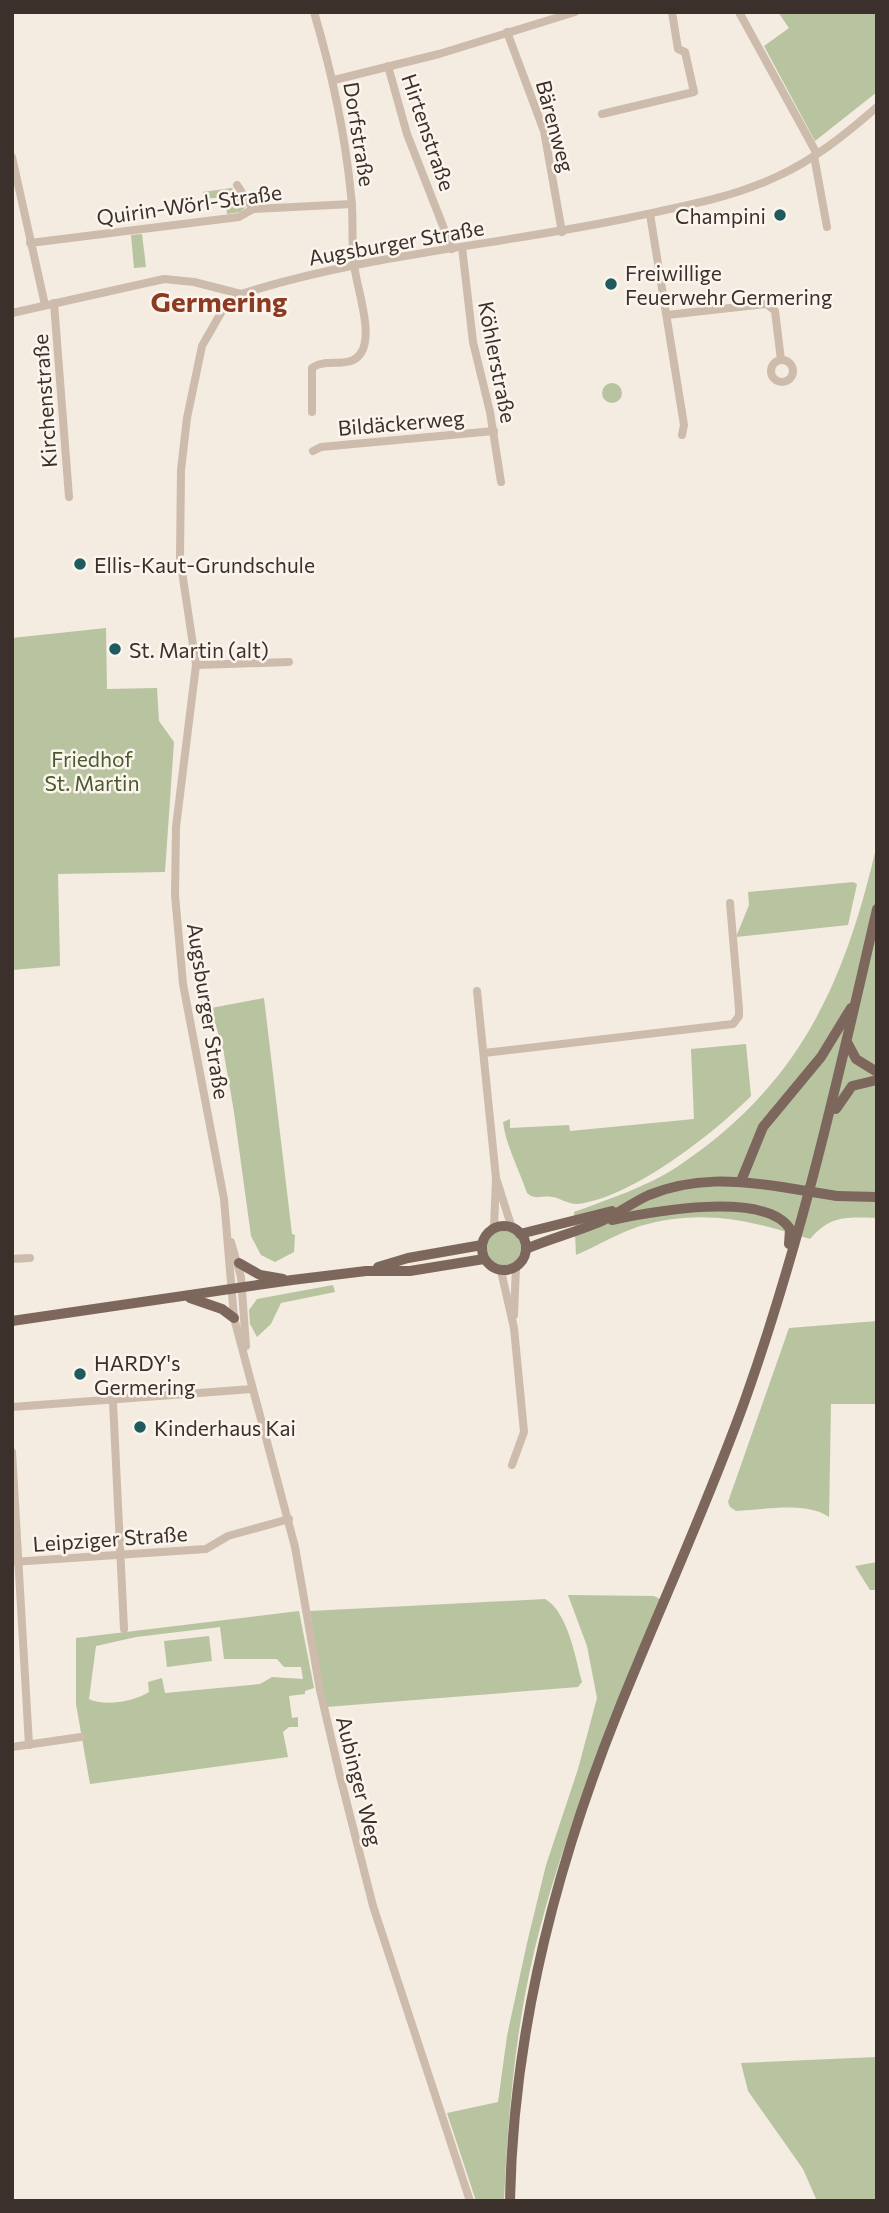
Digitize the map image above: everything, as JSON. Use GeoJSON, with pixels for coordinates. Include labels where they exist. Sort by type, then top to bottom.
{"type":"FeatureCollection","features":[{"type":"Feature","properties":{"kind":"main road"},"geometry":{"type":"LineString","coordinates":[[510,2201],[512,2142],[523,2048],[547,1926],[566,1861],[617,1715],[744,1402],[791,1259],[831,1112],[877,909]]}},
{"type":"Feature","properties":{"kind":"main road"},"geometry":{"type":"LineString","coordinates":[[741,1181],[763,1127],[821,1057],[857,997]]}},
{"type":"Feature","properties":{"kind":"main road"},"geometry":{"type":"LineString","coordinates":[[847,1042],[856,1059],[877,1072]]}},
{"type":"Feature","properties":{"kind":"main road"},"geometry":{"type":"LineString","coordinates":[[831,1112],[838,1108],[845,1093],[852,1086],[877,1080]]}},
{"type":"Feature","properties":{"kind":"main road"},"geometry":{"type":"LineString","coordinates":[[625,1208],[516,1231],[494,1228],[482,1245],[484,1259],[492,1267],[501,1270],[516,1267],[526,1249],[599,1222],[673,1187],[704,1181],[741,1181],[837,1196],[877,1197]]}},
{"type":"Feature","properties":{"kind":"main road"},"geometry":{"type":"LineString","coordinates":[[599,1222],[698,1206],[763,1213],[781,1219],[790,1229],[788,1250],[791,1259]]}},
{"type":"Feature","properties":{"kind":"main road"},"geometry":{"type":"LineString","coordinates":[[516,1231],[526,1249]]}},
{"type":"Feature","properties":{"kind":"main road"},"geometry":{"type":"LineString","coordinates":[[366,1271],[408,1258],[482,1245]]}},
{"type":"Feature","properties":{"kind":"main road"},"geometry":{"type":"LineString","coordinates":[[12,1321],[292,1280],[366,1271],[410,1270],[484,1259]]}},
{"type":"Feature","properties":{"kind":"main road"},"geometry":{"type":"LineString","coordinates":[[239,1263],[260,1275],[292,1280]]}},
{"type":"Feature","properties":{"kind":"main road"},"geometry":{"type":"LineString","coordinates":[[188,1297],[222,1309],[234,1318]]}},
{"type":"Feature","properties":{"kind":"street","name":"Dorfstraße"},"geometry":{"type":"LineString","coordinates":[[312,412],[312,368],[319,364],[350,361],[359,355],[364,344],[364,319],[354,264],[352,204],[334,80],[314,12]]}},
{"type":"Feature","properties":{"kind":"street"},"geometry":{"type":"LineString","coordinates":[[334,80],[575,12]]}},
{"type":"Feature","properties":{"kind":"street"},"geometry":{"type":"LineString","coordinates":[[602,114],[694,92],[685,52],[678,49],[672,12]]}},
{"type":"Feature","properties":{"kind":"street"},"geometry":{"type":"LineString","coordinates":[[739,12],[815,155],[827,227]]}},
{"type":"Feature","properties":{"kind":"street","name":"Bärenweg"},"geometry":{"type":"LineString","coordinates":[[507,32],[544,131],[562,232]]}},
{"type":"Feature","properties":{"kind":"street","name":"Hirtenstraße"},"geometry":{"type":"LineString","coordinates":[[388,66],[404,124],[452,249]]}},
{"type":"Feature","properties":{"kind":"street","name":"Augsburger Straße"},"geometry":{"type":"LineString","coordinates":[[236,1290],[229,1236],[183,984],[175,895],[176,827],[196,665],[180,550],[179,503],[186,426],[202,346],[222,311],[241,294],[354,264],[562,232],[738,193],[778,176],[815,155],[877,107]]}},
{"type":"Feature","properties":{"kind":"street","name":"Kirchenstraße"},"geometry":{"type":"LineString","coordinates":[[12,157],[30,243],[49,304],[69,497]]}},
{"type":"Feature","properties":{"kind":"street"},"geometry":{"type":"LineString","coordinates":[[237,185],[253,209]]}},
{"type":"Feature","properties":{"kind":"street","name":"Quirin-Wörl-Straße"},"geometry":{"type":"LineString","coordinates":[[30,243],[239,217],[253,209],[352,204]]}},
{"type":"Feature","properties":{"kind":"street"},"geometry":{"type":"LineString","coordinates":[[650,214],[684,425],[682,435]]}},
{"type":"Feature","properties":{"kind":"street","name":"Köhlerstraße"},"geometry":{"type":"LineString","coordinates":[[462,247],[473,342],[494,431],[501,482]]}},
{"type":"Feature","properties":{"kind":"street"},"geometry":{"type":"LineString","coordinates":[[12,313],[164,279],[194,282],[241,294]]}},
{"type":"Feature","properties":{"kind":"street"},"geometry":{"type":"LineString","coordinates":[[667,315],[766,304],[775,311],[781,359]]}},
{"type":"Feature","properties":{"kind":"street","name":"Bildäckerweg"},"geometry":{"type":"LineString","coordinates":[[313,451],[321,447],[344,444],[494,431]]}},
{"type":"Feature","properties":{"kind":"street"},"geometry":{"type":"LineString","coordinates":[[196,665],[289,662]]}},
{"type":"Feature","properties":{"kind":"street"},"geometry":{"type":"LineString","coordinates":[[484,1053],[729,1027],[736,1021],[740,1009],[730,903]]}},
{"type":"Feature","properties":{"kind":"street"},"geometry":{"type":"LineString","coordinates":[[477,991],[496,1178],[494,1228]]}},
{"type":"Feature","properties":{"kind":"street"},"geometry":{"type":"LineString","coordinates":[[496,1178],[516,1231]]}},
{"type":"Feature","properties":{"kind":"street","name":"Augsburger Straße"},"geometry":{"type":"LineString","coordinates":[[229,1236],[239,1263],[236,1290]]}},
{"type":"Feature","properties":{"kind":"street"},"geometry":{"type":"LineString","coordinates":[[12,1259],[30,1258]]}},
{"type":"Feature","properties":{"kind":"street"},"geometry":{"type":"LineString","coordinates":[[514,1328],[516,1267]]}},
{"type":"Feature","properties":{"kind":"street"},"geometry":{"type":"LineString","coordinates":[[501,1270],[514,1328],[524,1432],[512,1465]]}},
{"type":"Feature","properties":{"kind":"street","name":"Aubinger Weg"},"geometry":{"type":"LineString","coordinates":[[236,1290],[234,1318],[247,1362]]}},
{"type":"Feature","properties":{"kind":"street","name":"Aubinger Weg"},"geometry":{"type":"LineString","coordinates":[[236,1290],[252,1389],[289,1520],[320,1690],[373,1906],[470,2201]]}},
{"type":"Feature","properties":{"kind":"street"},"geometry":{"type":"LineString","coordinates":[[12,1407],[113,1402],[252,1389]]}},
{"type":"Feature","properties":{"kind":"street"},"geometry":{"type":"LineString","coordinates":[[113,1402],[124,1629]]}},
{"type":"Feature","properties":{"kind":"street"},"geometry":{"type":"LineString","coordinates":[[12,1452],[16,1562],[29,1745]]}},
{"type":"Feature","properties":{"kind":"street","name":"Leipziger Straße"},"geometry":{"type":"LineString","coordinates":[[16,1562],[206,1549],[228,1536],[289,1520]]}},
{"type":"Feature","properties":{"kind":"street"},"geometry":{"type":"LineString","coordinates":[[12,1747],[81,1738]]}},
{"type":"Feature","properties":{"kind":"green space"},"geometry":{"type":"Polygon","coordinates":[[[778,12],[877,12],[877,92],[815,141],[764,46],[789,28],[778,12]]]}},
{"type":"Feature","properties":{"kind":"green space"},"geometry":{"type":"Polygon","coordinates":[[[232,188],[246,207],[240,212],[227,214],[225,197],[204,199],[203,192],[232,188]]]}},
{"type":"Feature","properties":{"kind":"green space"},"geometry":{"type":"Polygon","coordinates":[[[142,234],[146,267],[134,268],[131,235],[142,234]]]}},
{"type":"Feature","properties":{"kind":"green space"},"geometry":{"type":"Polygon","coordinates":[[[612,383],[619,386],[622,393],[619,400],[612,403],[605,400],[602,393],[605,386],[612,383]]]}},
{"type":"Feature","properties":{"kind":"green space","name":"Friedhof St. Martin"},"geometry":{"type":"Polygon","coordinates":[[[106,628],[107,689],[157,688],[159,721],[174,742],[165,872],[58,874],[60,966],[12,970],[12,638],[106,628]]]}},
{"type":"Feature","properties":{"kind":"green space"},"geometry":{"type":"Polygon","coordinates":[[[877,844],[877,1218],[840,1219],[825,1225],[810,1239],[746,1222],[705,1217],[684,1218],[640,1226],[576,1255],[574,1212],[640,1187],[677,1167],[720,1135],[756,1101],[786,1065],[811,1027],[832,986],[850,942],[877,844]]]}},
{"type":"Feature","properties":{"kind":"green space"},"geometry":{"type":"Polygon","coordinates":[[[853,882],[857,884],[848,925],[736,937],[749,905],[748,892],[853,882]]]}},
{"type":"Feature","properties":{"kind":"green space"},"geometry":{"type":"Polygon","coordinates":[[[264,998],[292,1234],[295,1235],[294,1252],[275,1262],[261,1255],[251,1236],[224,1054],[211,1008],[264,998]]]}},
{"type":"Feature","properties":{"kind":"green space"},"geometry":{"type":"Polygon","coordinates":[[[746,1044],[751,1096],[716,1128],[671,1162],[623,1190],[578,1204],[552,1197],[534,1197],[527,1193],[503,1122],[510,1119],[510,1128],[569,1125],[570,1131],[694,1119],[691,1049],[746,1044]]]}},
{"type":"Feature","properties":{"kind":"green space"},"geometry":{"type":"Polygon","coordinates":[[[504,1231],[516,1236],[521,1248],[516,1260],[504,1265],[492,1260],[487,1248],[492,1236],[504,1231]]]}},
{"type":"Feature","properties":{"kind":"green space"},"geometry":{"type":"Polygon","coordinates":[[[333,1285],[335,1292],[281,1303],[271,1324],[257,1337],[250,1324],[249,1310],[257,1299],[333,1285]]]}},
{"type":"Feature","properties":{"kind":"green space"},"geometry":{"type":"Polygon","coordinates":[[[877,1321],[877,1404],[831,1404],[829,1517],[809,1509],[736,1511],[730,1507],[728,1502],[789,1328],[877,1321]]]}},
{"type":"Feature","properties":{"kind":"green space"},"geometry":{"type":"Polygon","coordinates":[[[877,1562],[877,1590],[870,1590],[855,1566],[877,1562]]]}},
{"type":"Feature","properties":{"kind":"green space"},"geometry":{"type":"Polygon","coordinates":[[[568,1595],[654,1596],[660,1599],[575,1815],[535,1948],[522,2011],[514,2074],[504,2201],[476,2201],[447,2113],[498,2102],[507,2036],[546,1865],[578,1769],[597,1698],[587,1646],[568,1595]]]}},
{"type":"Feature","properties":{"kind":"green space"},"geometry":{"type":"Polygon","coordinates":[[[545,1599],[553,1605],[565,1624],[582,1682],[578,1687],[326,1707],[310,1611],[545,1599]]]}},
{"type":"Feature","properties":{"kind":"green space"},"geometry":{"type":"Polygon","coordinates":[[[299,1611],[314,1688],[305,1691],[305,1694],[289,1696],[292,1718],[298,1717],[298,1727],[289,1727],[283,1732],[288,1757],[90,1784],[76,1704],[76,1638],[299,1611]],[[220,1627],[136,1637],[96,1646],[89,1699],[111,1703],[136,1698],[149,1692],[148,1682],[162,1678],[165,1693],[260,1684],[272,1677],[303,1679],[301,1667],[284,1667],[277,1659],[224,1659],[220,1627]]]}},
{"type":"Feature","properties":{"kind":"green space"},"geometry":{"type":"Polygon","coordinates":[[[209,1636],[212,1661],[167,1667],[164,1641],[209,1636]]]}},
{"type":"Feature","properties":{"kind":"green space"},"geometry":{"type":"Polygon","coordinates":[[[877,2057],[877,2201],[817,2201],[803,2169],[748,2091],[741,2063],[877,2057]]]}},
{"type":"Feature","properties":{"kind":"place","name":"Champini"},"geometry":{"type":"Point","coordinates":[780,215]}},
{"type":"Feature","properties":{"kind":"place","name":"Freiwillige Feuerwehr Germering"},"geometry":{"type":"Point","coordinates":[611,284]}},
{"type":"Feature","properties":{"kind":"place","name":"Ellis-Kaut-Grundschule"},"geometry":{"type":"Point","coordinates":[80,564]}},
{"type":"Feature","properties":{"kind":"place","name":"St. Martin (alt)"},"geometry":{"type":"Point","coordinates":[115,649]}},
{"type":"Feature","properties":{"kind":"place","name":"HARDY's Germering"},"geometry":{"type":"Point","coordinates":[80,1374]}},
{"type":"Feature","properties":{"kind":"place","name":"Kinderhaus Kai"},"geometry":{"type":"Point","coordinates":[140,1427]}},
{"type":"Feature","properties":{"kind":"district","name":"Germering"},"geometry":{"type":"Point","coordinates":[219,301]}}]}
